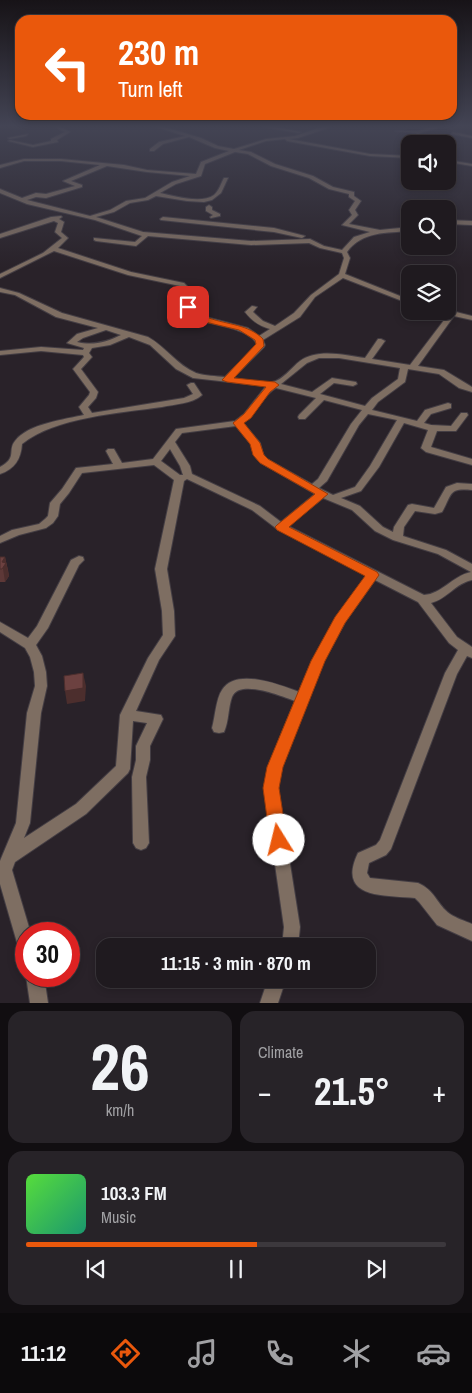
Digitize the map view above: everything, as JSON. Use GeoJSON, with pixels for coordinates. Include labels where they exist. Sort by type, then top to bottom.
{"type":"FeatureCollection","features":[{"type":"Feature","properties":{"kind":"street"},"geometry":{"type":"LineString","coordinates":[[21,200],[36,196],[46,196],[80,186],[66,181],[83,174]]}},
{"type":"Feature","properties":{"kind":"street"},"geometry":{"type":"LineString","coordinates":[[172,174],[199,176]]}},
{"type":"Feature","properties":{"kind":"street"},"geometry":{"type":"LineString","coordinates":[[302,174],[331,188],[352,193],[351,196],[358,201],[352,210],[355,215],[345,225],[382,232]]}},
{"type":"Feature","properties":{"kind":"street"},"geometry":{"type":"LineString","coordinates":[[90,217],[112,211],[128,202],[143,200],[174,183],[199,176]]}},
{"type":"Feature","properties":{"kind":"street"},"geometry":{"type":"LineString","coordinates":[[156,194],[209,200],[220,192],[226,178]]}},
{"type":"Feature","properties":{"kind":"street"},"geometry":{"type":"LineString","coordinates":[[0,191],[21,200],[90,217],[146,235],[251,243],[310,241],[322,247],[344,252]]}},
{"type":"Feature","properties":{"kind":"street"},"geometry":{"type":"LineString","coordinates":[[209,207],[209,211],[218,215],[213,217]]}},
{"type":"Feature","properties":{"kind":"street"},"geometry":{"type":"LineString","coordinates":[[0,236],[72,213]]}},
{"type":"Feature","properties":{"kind":"street"},"geometry":{"type":"LineString","coordinates":[[0,276],[54,249],[65,238],[58,232],[61,222],[53,218]]}},
{"type":"Feature","properties":{"kind":"street"},"geometry":{"type":"LineString","coordinates":[[162,219],[278,231],[306,236],[312,240]]}},
{"type":"Feature","properties":{"kind":"street"},"geometry":{"type":"LineString","coordinates":[[456,223],[472,224]]}},
{"type":"Feature","properties":{"kind":"street"},"geometry":{"type":"LineString","coordinates":[[259,339],[298,315],[313,296],[342,275],[347,258],[344,252],[346,246],[361,234],[401,230]]}},
{"type":"Feature","properties":{"kind":"street"},"geometry":{"type":"LineString","coordinates":[[96,238],[136,244],[146,235]]}},
{"type":"Feature","properties":{"kind":"street"},"geometry":{"type":"LineString","coordinates":[[54,249],[126,273],[182,284],[184,286],[182,291],[189,295],[184,299],[189,304],[189,308],[203,319],[242,328],[259,339],[261,345],[227,380]]}},
{"type":"Feature","properties":{"kind":"street"},"geometry":{"type":"LineString","coordinates":[[342,275],[401,298]]}},
{"type":"Feature","properties":{"kind":"street"},"geometry":{"type":"LineString","coordinates":[[0,290],[17,294],[59,315],[154,343],[179,367],[196,376],[275,385],[432,428],[453,429],[464,415]]}},
{"type":"Feature","properties":{"kind":"street"},"geometry":{"type":"LineString","coordinates":[[254,307],[249,312],[252,316],[264,324],[276,328]]}},
{"type":"Feature","properties":{"kind":"street"},"geometry":{"type":"LineString","coordinates":[[456,315],[472,318]]}},
{"type":"Feature","properties":{"kind":"street"},"geometry":{"type":"LineString","coordinates":[[281,527],[318,491],[347,435],[376,400],[402,380],[408,367],[447,320]]}},
{"type":"Feature","properties":{"kind":"street"},"geometry":{"type":"LineString","coordinates":[[90,416],[83,407],[94,392],[77,369],[88,357],[86,350],[71,343],[80,336],[106,328]]}},
{"type":"Feature","properties":{"kind":"street"},"geometry":{"type":"LineString","coordinates":[[0,353],[41,349],[86,350],[120,339],[128,334]]}},
{"type":"Feature","properties":{"kind":"street"},"geometry":{"type":"LineString","coordinates":[[367,360],[382,341]]}},
{"type":"Feature","properties":{"kind":"street"},"geometry":{"type":"LineString","coordinates":[[156,462],[182,430],[238,423],[247,416],[266,390],[304,361],[318,356],[332,355],[441,372],[462,386],[472,390]]}},
{"type":"Feature","properties":{"kind":"street"},"geometry":{"type":"LineString","coordinates":[[302,417],[332,380],[353,384]]}},
{"type":"Feature","properties":{"kind":"street"},"geometry":{"type":"LineString","coordinates":[[0,471],[14,463],[17,459],[18,443],[38,429],[90,416],[186,400],[198,394],[191,385]]}},
{"type":"Feature","properties":{"kind":"street"},"geometry":{"type":"LineString","coordinates":[[419,424],[428,412],[448,406]]}},
{"type":"Feature","properties":{"kind":"street"},"geometry":{"type":"LineString","coordinates":[[333,498],[358,489],[374,467],[402,419]]}},
{"type":"Feature","properties":{"kind":"street"},"geometry":{"type":"LineString","coordinates":[[238,423],[255,443],[259,455],[264,461],[318,491],[356,508],[379,529],[397,538],[442,552],[472,569]]}},
{"type":"Feature","properties":{"kind":"street"},"geometry":{"type":"LineString","coordinates":[[432,428],[426,448],[472,462]]}},
{"type":"Feature","properties":{"kind":"street"},"geometry":{"type":"LineString","coordinates":[[8,858],[81,809],[123,769],[128,715],[154,658],[169,636],[168,611],[161,569],[185,466],[171,443]]}},
{"type":"Feature","properties":{"kind":"street"},"geometry":{"type":"LineString","coordinates":[[111,451],[120,465]]}},
{"type":"Feature","properties":{"kind":"street"},"geometry":{"type":"LineString","coordinates":[[0,540],[16,532],[42,526],[49,521],[53,516],[55,503],[66,491],[79,470],[156,462],[183,478],[256,508],[281,527],[422,599],[453,640],[468,651],[451,673],[386,844],[381,850],[363,858],[360,863],[359,877],[362,882],[368,885],[418,891],[425,896],[443,919],[472,933]]}},
{"type":"Feature","properties":{"kind":"street"},"geometry":{"type":"LineString","coordinates":[[397,538],[400,527],[412,507],[438,510],[450,487],[458,485],[472,487]]}},
{"type":"Feature","properties":{"kind":"street"},"geometry":{"type":"LineString","coordinates":[[29,645],[42,628],[75,563],[79,560]]}},
{"type":"Feature","properties":{"kind":"street"},"geometry":{"type":"LineString","coordinates":[[291,938],[292,927],[271,788],[275,767],[318,661],[340,620],[373,575]]}},
{"type":"Feature","properties":{"kind":"street"},"geometry":{"type":"LineString","coordinates":[[422,599],[438,596],[447,587],[462,578],[472,576]]}},
{"type":"Feature","properties":{"kind":"street"},"geometry":{"type":"LineString","coordinates":[[0,626],[29,645],[36,656],[41,686],[34,713],[23,823],[4,870],[19,922]]}},
{"type":"Feature","properties":{"kind":"street"},"geometry":{"type":"LineString","coordinates":[[219,728],[227,692],[231,687],[254,683],[303,699]]}},
{"type":"Feature","properties":{"kind":"street"},"geometry":{"type":"LineString","coordinates":[[128,715],[156,718],[143,746],[143,760],[139,777],[141,843]]}},
{"type":"Feature","properties":{"kind":"street"},"geometry":{"type":"LineString","coordinates":[[37,987],[39,1003]]}},
{"type":"Feature","properties":{"kind":"street"},"geometry":{"type":"LineString","coordinates":[[269,1003],[274,988]]}},
{"type":"Feature","properties":{"kind":"building"},"geometry":{"type":"Polygon","coordinates":[[[0,557],[5,557],[2,562],[6,563],[2,569],[0,569],[0,557]]]}},
{"type":"Feature","properties":{"kind":"building"},"geometry":{"type":"Polygon","coordinates":[[[83,673],[83,688],[65,691],[64,676],[83,673]]]}},
{"type":"Feature","properties":{"kind":"route"},"geometry":{"type":"LineString","coordinates":[[188,307],[199,314],[204,320],[242,328],[259,339],[261,345],[227,380],[275,385],[266,390],[247,416],[238,423],[255,443],[259,455],[264,461],[322,494],[305,510],[281,527],[373,575],[340,620],[318,661],[275,767],[271,788],[279,840]]}}]}
